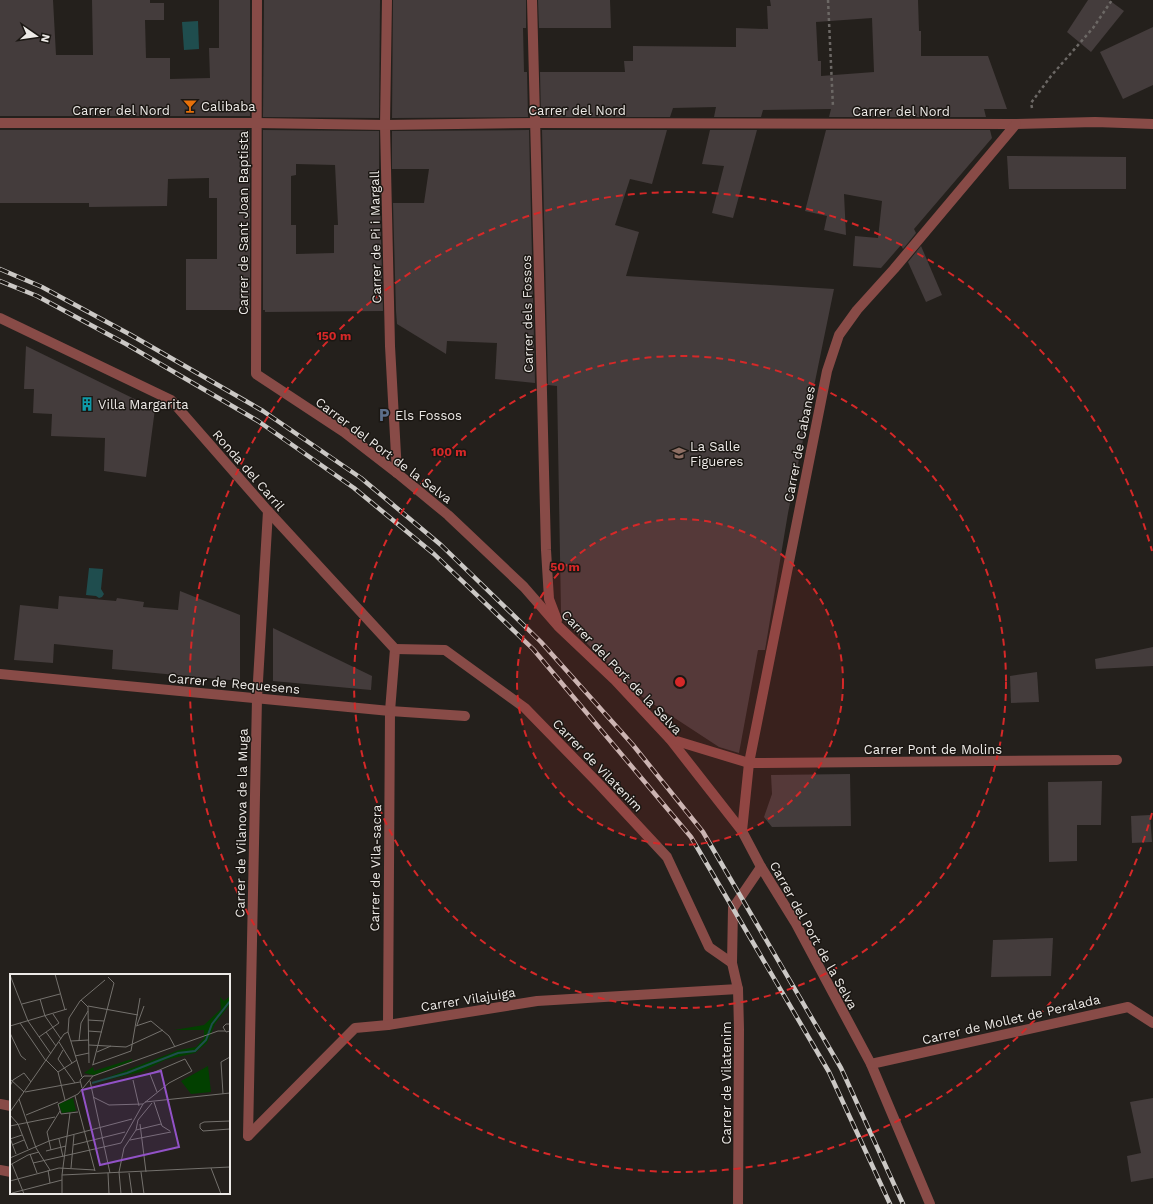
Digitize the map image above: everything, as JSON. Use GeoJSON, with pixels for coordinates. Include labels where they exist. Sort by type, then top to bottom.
{"type":"FeatureCollection","features":[{"type":"Feature","properties":{"kind":"street","name":"Carrer de Sant Joan Baptista"},"geometry":{"type":"LineString","coordinates":[[256,374],[257,0]]}},
{"type":"Feature","properties":{"kind":"street","name":"Carrer de Pi i Margall"},"geometry":{"type":"LineString","coordinates":[[387,0],[385,125],[390,346],[397,473]]}},
{"type":"Feature","properties":{"kind":"street","name":"Carrer dels Fossos"},"geometry":{"type":"LineString","coordinates":[[532,0],[546,550],[549,599],[558,626]]}},
{"type":"Feature","properties":{"kind":"street","name":"Carrer del Nord"},"geometry":{"type":"LineString","coordinates":[[0,123],[256,123],[385,125],[536,123],[1032,124],[1095,122],[1153,124]]}},
{"type":"Feature","properties":{"kind":"street","name":"Carrer de Cabanes"},"geometry":{"type":"LineString","coordinates":[[742,831],[749,763],[827,371],[839,335],[857,310],[894,269],[1016,124]]}},
{"type":"Feature","properties":{"kind":"street","name":"Ronda del Carril"},"geometry":{"type":"LineString","coordinates":[[0,318],[171,400],[268,511],[395,649]]}},
{"type":"Feature","properties":{"kind":"street","name":"Carrer del Port de la Selva"},"geometry":{"type":"LineString","coordinates":[[256,374],[344,432],[448,514],[524,587],[558,626],[615,680],[670,739],[742,831],[795,922],[871,1064],[930,1204]]}},
{"type":"Feature","properties":{"kind":"street","name":"Carrer de Vilanova de la Muga"},"geometry":{"type":"LineString","coordinates":[[248,1136],[257,698],[268,511]]}},
{"type":"Feature","properties":{"kind":"street"},"geometry":{"type":"LineString","coordinates":[[390,711],[395,649]]}},
{"type":"Feature","properties":{"kind":"street","name":"Carrer de Vilatenim"},"geometry":{"type":"LineString","coordinates":[[395,649],[445,650],[525,708],[667,857],[710,947],[732,963]]}},
{"type":"Feature","properties":{"kind":"street","name":"Carrer de Requesens"},"geometry":{"type":"LineString","coordinates":[[0,674],[390,711],[465,716]]}},
{"type":"Feature","properties":{"kind":"street","name":"Carrer de Vila-sacra"},"geometry":{"type":"LineString","coordinates":[[388,1025],[390,711]]}},
{"type":"Feature","properties":{"kind":"street","name":"Carrer Pont de Molins"},"geometry":{"type":"LineString","coordinates":[[670,739],[749,763],[1117,760]]}},
{"type":"Feature","properties":{"kind":"street","name":"Carrer de Vilatenim"},"geometry":{"type":"LineString","coordinates":[[738,1204],[738,989],[732,963],[733,908],[762,867]]}},
{"type":"Feature","properties":{"kind":"street","name":"Carrer Vilajuiga"},"geometry":{"type":"LineString","coordinates":[[248,1136],[355,1028],[388,1025],[537,1001],[738,989]]}},
{"type":"Feature","properties":{"kind":"street","name":"Carrer de Mollet de Peralada"},"geometry":{"type":"LineString","coordinates":[[871,1064],[1128,1007],[1153,1023]]}},
{"type":"Feature","properties":{"kind":"street"},"geometry":{"type":"LineString","coordinates":[[0,1104],[10,1106]]}},
{"type":"Feature","properties":{"kind":"street"},"geometry":{"type":"LineString","coordinates":[[0,1170],[10,1172]]}},
{"type":"Feature","properties":{"kind":"path"},"geometry":{"type":"LineString","coordinates":[[828,0],[834,124]]}},
{"type":"Feature","properties":{"kind":"path"},"geometry":{"type":"LineString","coordinates":[[1032,124],[1031,103],[1051,76],[1093,28],[1112,0]]}},
{"type":"Feature","properties":{"kind":"water"},"geometry":{"type":"Polygon","coordinates":[[[198,21],[199,49],[184,50],[182,22],[198,21]]]}},
{"type":"Feature","properties":{"kind":"water"},"geometry":{"type":"Polygon","coordinates":[[[89,568],[103,569],[101,589],[104,594],[102,597],[99,598],[96,596],[86,595],[89,568]]]}},
{"type":"Feature","properties":{"kind":"building"},"geometry":{"type":"Polygon","coordinates":[[[0,0],[53,0],[56,55],[93,55],[92,0],[150,0],[150,3],[164,3],[164,20],[145,20],[146,58],[170,58],[170,79],[210,78],[209,48],[219,48],[219,0],[250,0],[250,116],[0,116],[0,0]]]}},
{"type":"Feature","properties":{"kind":"building"},"geometry":{"type":"Polygon","coordinates":[[[264,0],[380,0],[379,118],[263,117],[264,0]]]}},
{"type":"Feature","properties":{"kind":"building"},"geometry":{"type":"Polygon","coordinates":[[[393,0],[526,0],[526,28],[523,28],[524,72],[527,72],[528,117],[392,118],[393,0]]]}},
{"type":"Feature","properties":{"kind":"building"},"geometry":{"type":"Polygon","coordinates":[[[538,0],[610,0],[611,28],[539,28],[538,0]]]}},
{"type":"Feature","properties":{"kind":"building"},"geometry":{"type":"Polygon","coordinates":[[[770,0],[918,0],[919,31],[921,31],[921,56],[988,56],[1007,109],[984,109],[986,117],[829,117],[831,109],[763,110],[761,117],[714,117],[716,107],[673,108],[670,117],[541,117],[540,72],[625,72],[624,61],[633,61],[633,46],[736,47],[736,28],[768,29],[767,6],[771,6],[770,0]],[[872,18],[816,22],[818,61],[821,61],[821,76],[874,72],[872,18]]]}},
{"type":"Feature","properties":{"kind":"building"},"geometry":{"type":"Polygon","coordinates":[[[1088,0],[1109,0],[1124,11],[1091,52],[1067,32],[1088,0]]]}},
{"type":"Feature","properties":{"kind":"building"},"geometry":{"type":"Polygon","coordinates":[[[1153,27],[1153,85],[1123,99],[1100,52],[1153,27]]]}},
{"type":"Feature","properties":{"kind":"building"},"geometry":{"type":"Polygon","coordinates":[[[0,130],[250,130],[250,310],[186,310],[186,259],[217,259],[217,198],[209,198],[209,178],[168,179],[167,206],[89,207],[89,203],[0,203],[0,130]]]}},
{"type":"Feature","properties":{"kind":"building"},"geometry":{"type":"Polygon","coordinates":[[[263,130],[379,131],[378,203],[380,203],[383,311],[265,312],[265,310],[263,310],[263,130]],[[296,164],[296,175],[291,176],[291,225],[296,225],[296,254],[334,253],[334,225],[338,225],[335,165],[296,164]]]}},
{"type":"Feature","properties":{"kind":"building"},"geometry":{"type":"Polygon","coordinates":[[[529,130],[535,383],[495,379],[497,343],[447,341],[446,354],[397,324],[393,203],[424,203],[429,169],[392,169],[392,131],[529,130]]]}},
{"type":"Feature","properties":{"kind":"building","name":"La Salle Figueres"},"geometry":{"type":"Polygon","coordinates":[[[542,130],[667,130],[652,184],[630,179],[615,225],[639,232],[626,276],[834,289],[788,513],[765,650],[758,650],[739,753],[719,747],[638,694],[563,620],[561,612],[557,386],[548,385],[542,130]]]}},
{"type":"Feature","properties":{"kind":"building"},"geometry":{"type":"Polygon","coordinates":[[[710,130],[757,130],[733,218],[712,213],[724,166],[702,164],[710,130]]]}},
{"type":"Feature","properties":{"kind":"building"},"geometry":{"type":"Polygon","coordinates":[[[826,130],[990,130],[992,138],[914,229],[916,233],[903,249],[901,245],[881,268],[853,266],[855,236],[878,238],[882,201],[844,194],[846,235],[824,230],[827,216],[805,211],[826,130]]]}},
{"type":"Feature","properties":{"kind":"building"},"geometry":{"type":"Polygon","coordinates":[[[1007,156],[1126,157],[1126,189],[1009,189],[1007,156]]]}},
{"type":"Feature","properties":{"kind":"building"},"geometry":{"type":"Polygon","coordinates":[[[921,246],[942,295],[926,302],[908,262],[921,246]]]}},
{"type":"Feature","properties":{"kind":"building"},"geometry":{"type":"Polygon","coordinates":[[[26,346],[155,409],[146,477],[104,471],[105,438],[51,436],[52,414],[33,413],[34,389],[24,389],[26,346]]]}},
{"type":"Feature","properties":{"kind":"building"},"geometry":{"type":"Polygon","coordinates":[[[180,591],[240,615],[240,681],[112,669],[113,650],[54,644],[53,663],[14,660],[20,605],[58,609],[59,596],[116,601],[117,598],[144,602],[143,607],[178,610],[180,591]]]}},
{"type":"Feature","properties":{"kind":"building"},"geometry":{"type":"Polygon","coordinates":[[[273,628],[372,676],[371,690],[273,681],[273,628]]]}},
{"type":"Feature","properties":{"kind":"building"},"geometry":{"type":"Polygon","coordinates":[[[1153,647],[1153,666],[1096,669],[1095,659],[1153,647]]]}},
{"type":"Feature","properties":{"kind":"building"},"geometry":{"type":"Polygon","coordinates":[[[1037,672],[1039,702],[1011,703],[1010,676],[1037,672]]]}},
{"type":"Feature","properties":{"kind":"building"},"geometry":{"type":"Polygon","coordinates":[[[850,774],[851,826],[772,827],[764,817],[772,794],[771,775],[850,774]]]}},
{"type":"Feature","properties":{"kind":"building"},"geometry":{"type":"Polygon","coordinates":[[[1102,781],[1101,825],[1077,825],[1077,861],[1049,862],[1048,782],[1102,781]]]}},
{"type":"Feature","properties":{"kind":"building"},"geometry":{"type":"Polygon","coordinates":[[[1150,815],[1152,842],[1132,843],[1131,816],[1150,815]]]}},
{"type":"Feature","properties":{"kind":"building"},"geometry":{"type":"Polygon","coordinates":[[[1053,938],[1051,976],[991,977],[993,940],[1053,938]]]}},
{"type":"Feature","properties":{"kind":"building"},"geometry":{"type":"Polygon","coordinates":[[[1153,1098],[1153,1178],[1131,1182],[1127,1156],[1141,1153],[1130,1102],[1153,1098]]]}},
{"type":"Feature","properties":{"kind":"railway"},"geometry":{"type":"LineString","coordinates":[[0,269],[42,287],[131,335],[263,411],[361,478],[441,545],[541,642],[633,745],[703,832],[841,1068],[903,1204]]}},
{"type":"Feature","properties":{"kind":"railway"},"geometry":{"type":"LineString","coordinates":[[0,281],[37,296],[126,344],[258,421],[354,488],[434,554],[533,649],[691,837],[829,1072],[890,1204]]}},
{"type":"Feature","properties":{"kind":"place","name":"Calibaba"},"geometry":{"type":"Point","coordinates":[190,106]}},
{"type":"Feature","properties":{"kind":"place","name":"Villa Margarita"},"geometry":{"type":"Point","coordinates":[87,404]}},
{"type":"Feature","properties":{"kind":"place","name":"Els Fossos"},"geometry":{"type":"Point","coordinates":[384,415]}},
{"type":"Feature","properties":{"kind":"place","name":"La Salle Figueres"},"geometry":{"type":"Point","coordinates":[679,453]}}]}
